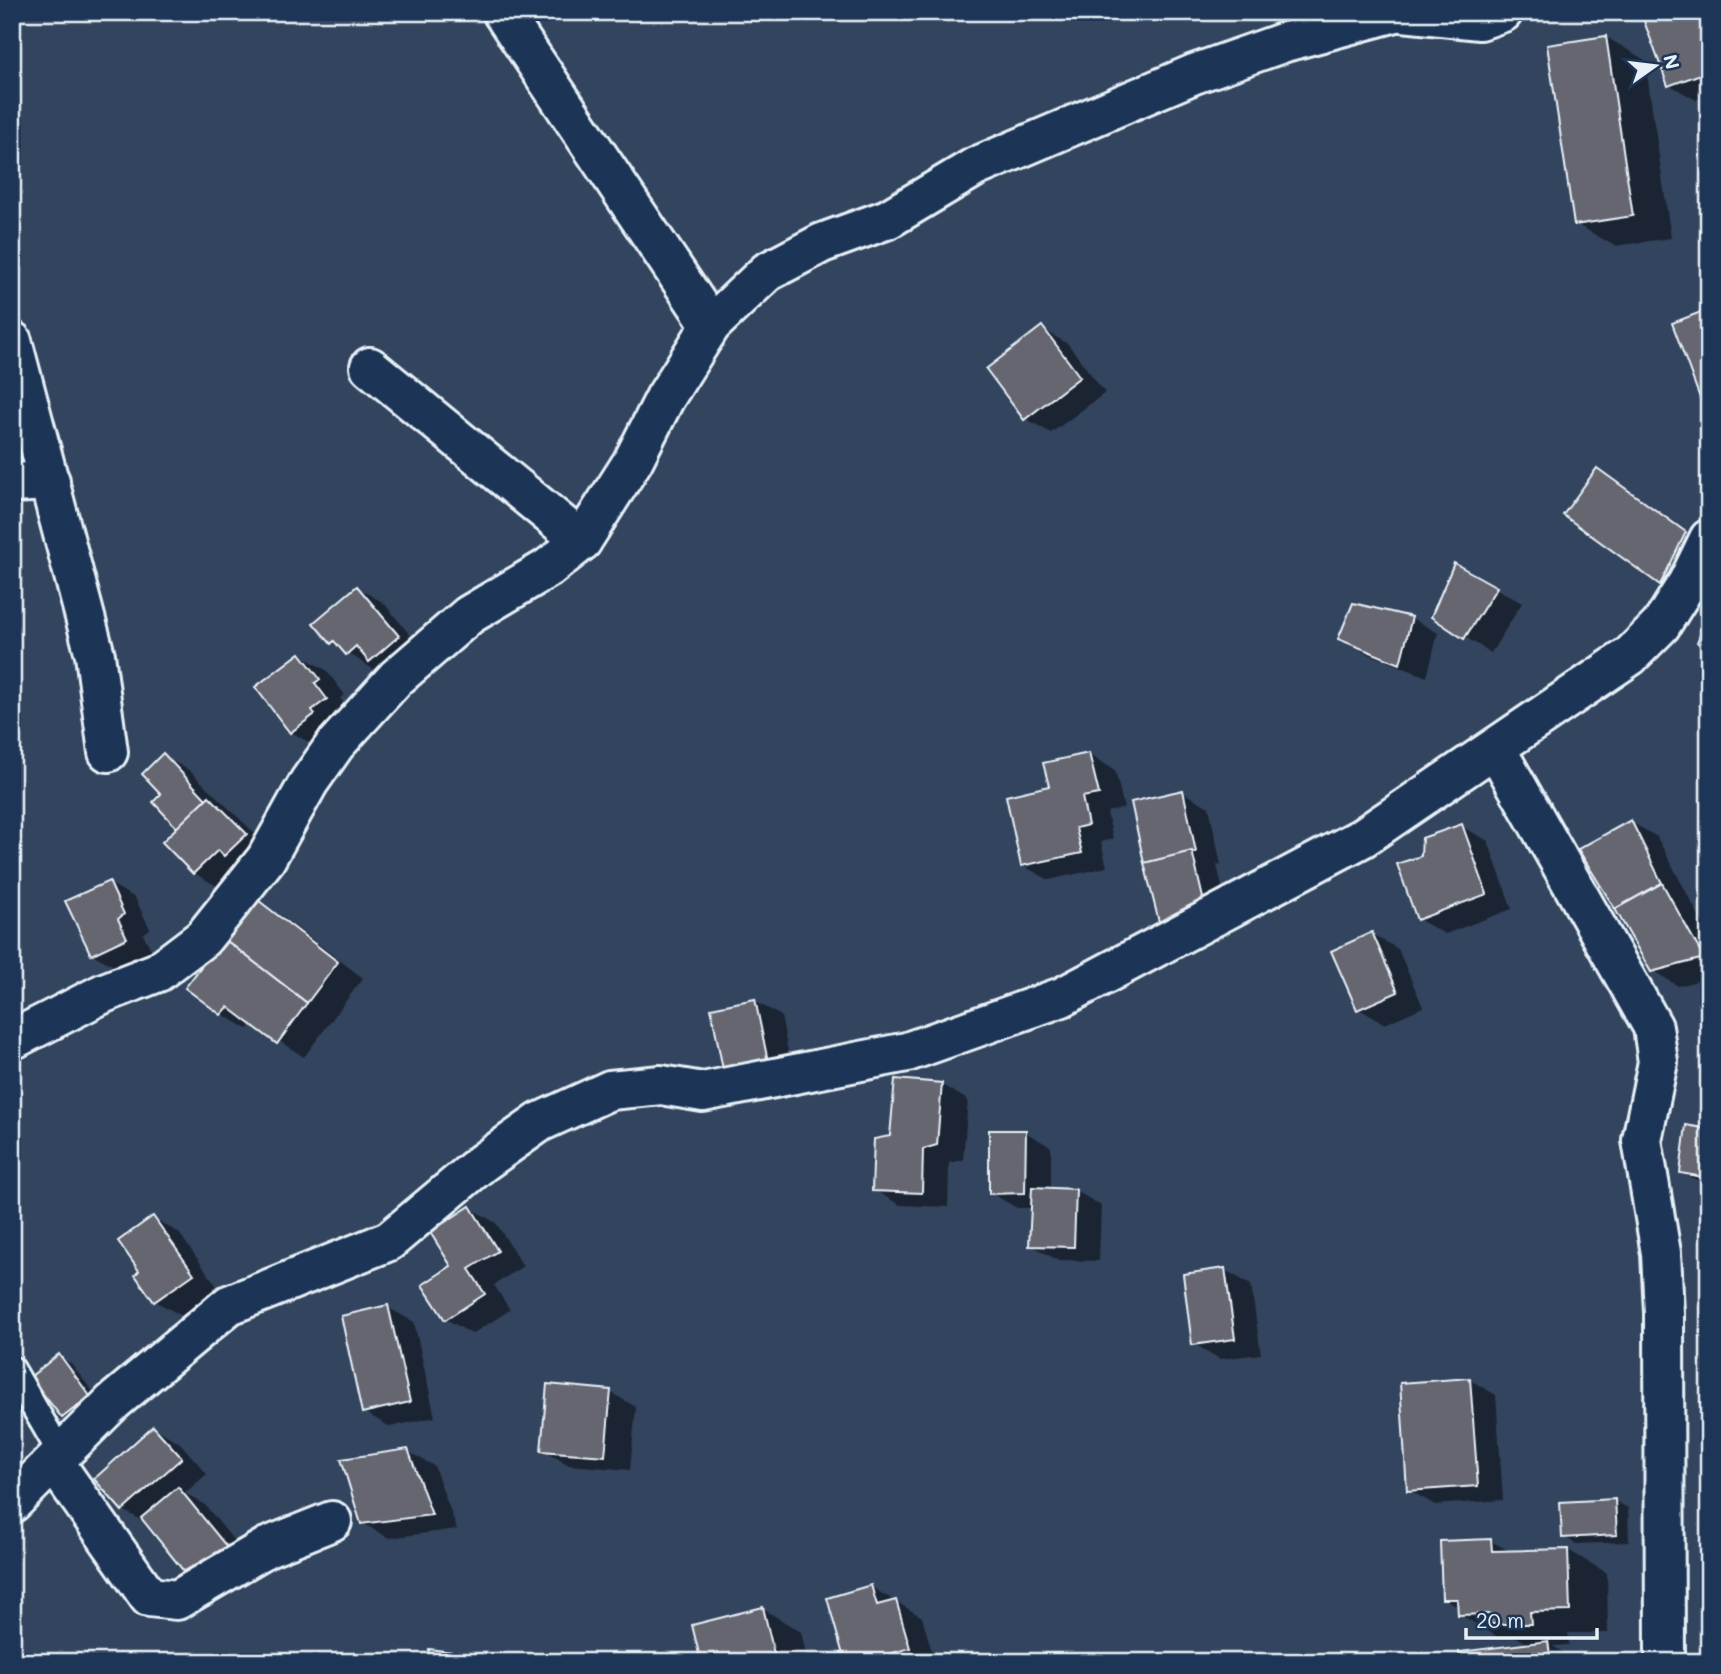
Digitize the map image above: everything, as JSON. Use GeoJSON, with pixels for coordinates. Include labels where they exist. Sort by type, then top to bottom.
{"type":"FeatureCollection","features":[{"type":"Feature","properties":{"kind":"street"},"geometry":{"type":"LineString","coordinates":[[502,12],[711,324]]}},
{"type":"Feature","properties":{"kind":"street"},"geometry":{"type":"LineString","coordinates":[[12,1040],[104,993],[158,972],[203,937],[266,859],[309,782],[335,745],[396,678],[469,615],[548,568],[582,541],[633,461],[666,398],[711,324],[767,272],[822,243],[888,219],[975,167],[1194,74],[1285,42],[1396,12]]}},
{"type":"Feature","properties":{"kind":"street"},"geometry":{"type":"LineString","coordinates":[[1403,12],[1480,20],[1503,12]]}},
{"type":"Feature","properties":{"kind":"street"},"geometry":{"type":"LineString","coordinates":[[12,341],[94,655],[108,752]]}},
{"type":"Feature","properties":{"kind":"street"},"geometry":{"type":"LineString","coordinates":[[370,367],[582,541]]}},
{"type":"Feature","properties":{"kind":"street"},"geometry":{"type":"LineString","coordinates":[[12,484],[50,481]]}},
{"type":"Feature","properties":{"kind":"street"},"geometry":{"type":"LineString","coordinates":[[12,1503],[113,1402],[229,1305],[389,1241],[482,1163],[540,1122],[610,1090],[661,1085],[704,1092],[907,1052],[1062,997],[1362,838],[1630,656],[1661,625],[1688,582],[1709,539]]}},
{"type":"Feature","properties":{"kind":"street"},"geometry":{"type":"LineString","coordinates":[[1496,749],[1653,1027],[1658,1062],[1642,1140],[1661,1254],[1664,1313],[1665,1662]]}},
{"type":"Feature","properties":{"kind":"street"},"geometry":{"type":"LineString","coordinates":[[57,1458],[149,1597],[177,1600],[267,1546],[331,1521]]}},
{"type":"Feature","properties":{"kind":"lane"},"geometry":{"type":"LineString","coordinates":[[12,1369],[57,1458]]}},
{"type":"Feature","properties":{"kind":"building"},"geometry":{"type":"Polygon","coordinates":[[[1704,12],[1709,26],[1709,71],[1668,86],[1641,13],[1704,12]]]}},
{"type":"Feature","properties":{"kind":"building"},"geometry":{"type":"Polygon","coordinates":[[[1606,36],[1633,216],[1574,225],[1547,45],[1606,36]]]}},
{"type":"Feature","properties":{"kind":"building"},"geometry":{"type":"Polygon","coordinates":[[[1709,309],[1709,395],[1700,398],[1672,323],[1709,309]]]}},
{"type":"Feature","properties":{"kind":"building"},"geometry":{"type":"Polygon","coordinates":[[[1042,326],[1080,377],[1024,420],[986,369],[1042,326]]]}},
{"type":"Feature","properties":{"kind":"building"},"geometry":{"type":"Polygon","coordinates":[[[1597,468],[1686,532],[1660,585],[1563,515],[1597,468]]]}},
{"type":"Feature","properties":{"kind":"building"},"geometry":{"type":"Polygon","coordinates":[[[1454,563],[1497,587],[1464,639],[1431,617],[1454,563]]]}},
{"type":"Feature","properties":{"kind":"building"},"geometry":{"type":"Polygon","coordinates":[[[357,586],[399,636],[369,662],[356,646],[346,655],[334,641],[331,644],[313,623],[357,586]]]}},
{"type":"Feature","properties":{"kind":"building"},"geometry":{"type":"Polygon","coordinates":[[[1353,603],[1412,617],[1400,664],[1338,639],[1353,603]]]}},
{"type":"Feature","properties":{"kind":"building"},"geometry":{"type":"Polygon","coordinates":[[[1709,614],[1709,654],[1697,642],[1709,614]]]}},
{"type":"Feature","properties":{"kind":"building"},"geometry":{"type":"Polygon","coordinates":[[[300,653],[320,679],[315,683],[327,699],[312,710],[315,714],[290,733],[255,687],[300,653]]]}},
{"type":"Feature","properties":{"kind":"building"},"geometry":{"type":"Polygon","coordinates":[[[163,753],[206,799],[177,828],[153,802],[161,794],[142,774],[163,753]]]}},
{"type":"Feature","properties":{"kind":"building"},"geometry":{"type":"Polygon","coordinates":[[[1089,753],[1099,794],[1082,797],[1088,825],[1076,828],[1082,853],[1021,866],[1006,796],[1049,786],[1043,763],[1089,753]]]}},
{"type":"Feature","properties":{"kind":"building"},"geometry":{"type":"Polygon","coordinates":[[[1183,790],[1196,852],[1144,863],[1131,802],[1183,790]]]}},
{"type":"Feature","properties":{"kind":"building"},"geometry":{"type":"Polygon","coordinates":[[[209,796],[247,834],[224,856],[218,850],[193,874],[162,842],[209,796]]]}},
{"type":"Feature","properties":{"kind":"building"},"geometry":{"type":"Polygon","coordinates":[[[1631,820],[1662,883],[1615,909],[1578,849],[1631,820]]]}},
{"type":"Feature","properties":{"kind":"building"},"geometry":{"type":"Polygon","coordinates":[[[1462,824],[1487,894],[1417,920],[1397,864],[1421,856],[1422,838],[1462,824]]]}},
{"type":"Feature","properties":{"kind":"building"},"geometry":{"type":"Polygon","coordinates":[[[1192,851],[1206,911],[1159,922],[1144,863],[1192,851]]]}},
{"type":"Feature","properties":{"kind":"building"},"geometry":{"type":"Polygon","coordinates":[[[109,881],[124,914],[118,919],[127,938],[91,955],[65,901],[109,881]]]}},
{"type":"Feature","properties":{"kind":"building"},"geometry":{"type":"Polygon","coordinates":[[[1662,883],[1704,958],[1651,972],[1615,909],[1662,883]]]}},
{"type":"Feature","properties":{"kind":"building"},"geometry":{"type":"Polygon","coordinates":[[[254,897],[338,962],[307,1003],[223,938],[254,897]]]}},
{"type":"Feature","properties":{"kind":"building"},"geometry":{"type":"Polygon","coordinates":[[[1372,932],[1398,992],[1357,1010],[1331,951],[1372,932]]]}},
{"type":"Feature","properties":{"kind":"building"},"geometry":{"type":"Polygon","coordinates":[[[223,938],[307,1003],[277,1044],[228,1007],[221,1015],[185,988],[223,938]]]}},
{"type":"Feature","properties":{"kind":"building"},"geometry":{"type":"Polygon","coordinates":[[[755,999],[770,1071],[725,1080],[711,1008],[755,999]]]}},
{"type":"Feature","properties":{"kind":"building"},"geometry":{"type":"Polygon","coordinates":[[[895,1079],[942,1083],[937,1145],[923,1149],[922,1193],[872,1191],[874,1139],[890,1136],[895,1079]]]}},
{"type":"Feature","properties":{"kind":"building"},"geometry":{"type":"Polygon","coordinates":[[[1686,1125],[1709,1129],[1709,1178],[1680,1173],[1686,1125]]]}},
{"type":"Feature","properties":{"kind":"building"},"geometry":{"type":"Polygon","coordinates":[[[989,1130],[1026,1130],[1025,1193],[989,1194],[989,1130]]]}},
{"type":"Feature","properties":{"kind":"building"},"geometry":{"type":"Polygon","coordinates":[[[1032,1187],[1076,1189],[1074,1247],[1029,1246],[1032,1187]]]}},
{"type":"Feature","properties":{"kind":"building"},"geometry":{"type":"Polygon","coordinates":[[[470,1206],[498,1251],[469,1269],[485,1294],[445,1320],[422,1285],[451,1266],[430,1232],[470,1206]]]}},
{"type":"Feature","properties":{"kind":"building"},"geometry":{"type":"Polygon","coordinates":[[[153,1216],[194,1274],[154,1302],[135,1275],[139,1271],[118,1241],[153,1216]]]}},
{"type":"Feature","properties":{"kind":"building"},"geometry":{"type":"Polygon","coordinates":[[[1225,1268],[1235,1339],[1192,1345],[1183,1274],[1225,1268]]]}},
{"type":"Feature","properties":{"kind":"building"},"geometry":{"type":"Polygon","coordinates":[[[388,1305],[410,1402],[362,1413],[341,1316],[388,1305]]]}},
{"type":"Feature","properties":{"kind":"building"},"geometry":{"type":"Polygon","coordinates":[[[59,1354],[90,1396],[62,1418],[30,1377],[59,1354]]]}},
{"type":"Feature","properties":{"kind":"building"},"geometry":{"type":"Polygon","coordinates":[[[1470,1378],[1478,1486],[1407,1491],[1400,1383],[1470,1378]]]}},
{"type":"Feature","properties":{"kind":"building"},"geometry":{"type":"Polygon","coordinates":[[[547,1384],[611,1390],[605,1456],[541,1451],[547,1384]]]}},
{"type":"Feature","properties":{"kind":"building"},"geometry":{"type":"Polygon","coordinates":[[[153,1426],[182,1458],[122,1511],[94,1479],[153,1426]]]}},
{"type":"Feature","properties":{"kind":"building"},"geometry":{"type":"Polygon","coordinates":[[[408,1449],[432,1515],[361,1524],[341,1459],[408,1449]]]}},
{"type":"Feature","properties":{"kind":"building"},"geometry":{"type":"Polygon","coordinates":[[[178,1487],[227,1547],[190,1579],[141,1518],[178,1487]]]}},
{"type":"Feature","properties":{"kind":"building"},"geometry":{"type":"Polygon","coordinates":[[[1615,1499],[1617,1535],[1562,1538],[1560,1502],[1615,1499]]]}},
{"type":"Feature","properties":{"kind":"building"},"geometry":{"type":"Polygon","coordinates":[[[1491,1539],[1492,1551],[1568,1549],[1570,1611],[1530,1612],[1531,1624],[1491,1624],[1491,1614],[1458,1615],[1457,1599],[1442,1599],[1440,1541],[1491,1539]]]}},
{"type":"Feature","properties":{"kind":"building"},"geometry":{"type":"Polygon","coordinates":[[[871,1585],[877,1605],[896,1600],[910,1648],[862,1662],[845,1662],[827,1598],[871,1585]]]}},
{"type":"Feature","properties":{"kind":"building"},"geometry":{"type":"Polygon","coordinates":[[[763,1607],[776,1662],[701,1662],[692,1625],[763,1607]]]}},
{"type":"Feature","properties":{"kind":"building"},"geometry":{"type":"Polygon","coordinates":[[[1548,1641],[1551,1662],[1461,1662],[1459,1652],[1548,1641]]]}},
{"type":"Feature","properties":{"kind":"building"},"geometry":{"type":"Polygon","coordinates":[[[429,1649],[476,1655],[475,1662],[427,1662],[429,1649]]]}},
{"type":"Feature","properties":{"kind":"building"},"geometry":{"type":"Polygon","coordinates":[[[1599,1655],[1600,1662],[1551,1662],[1599,1655]]]}}]}
